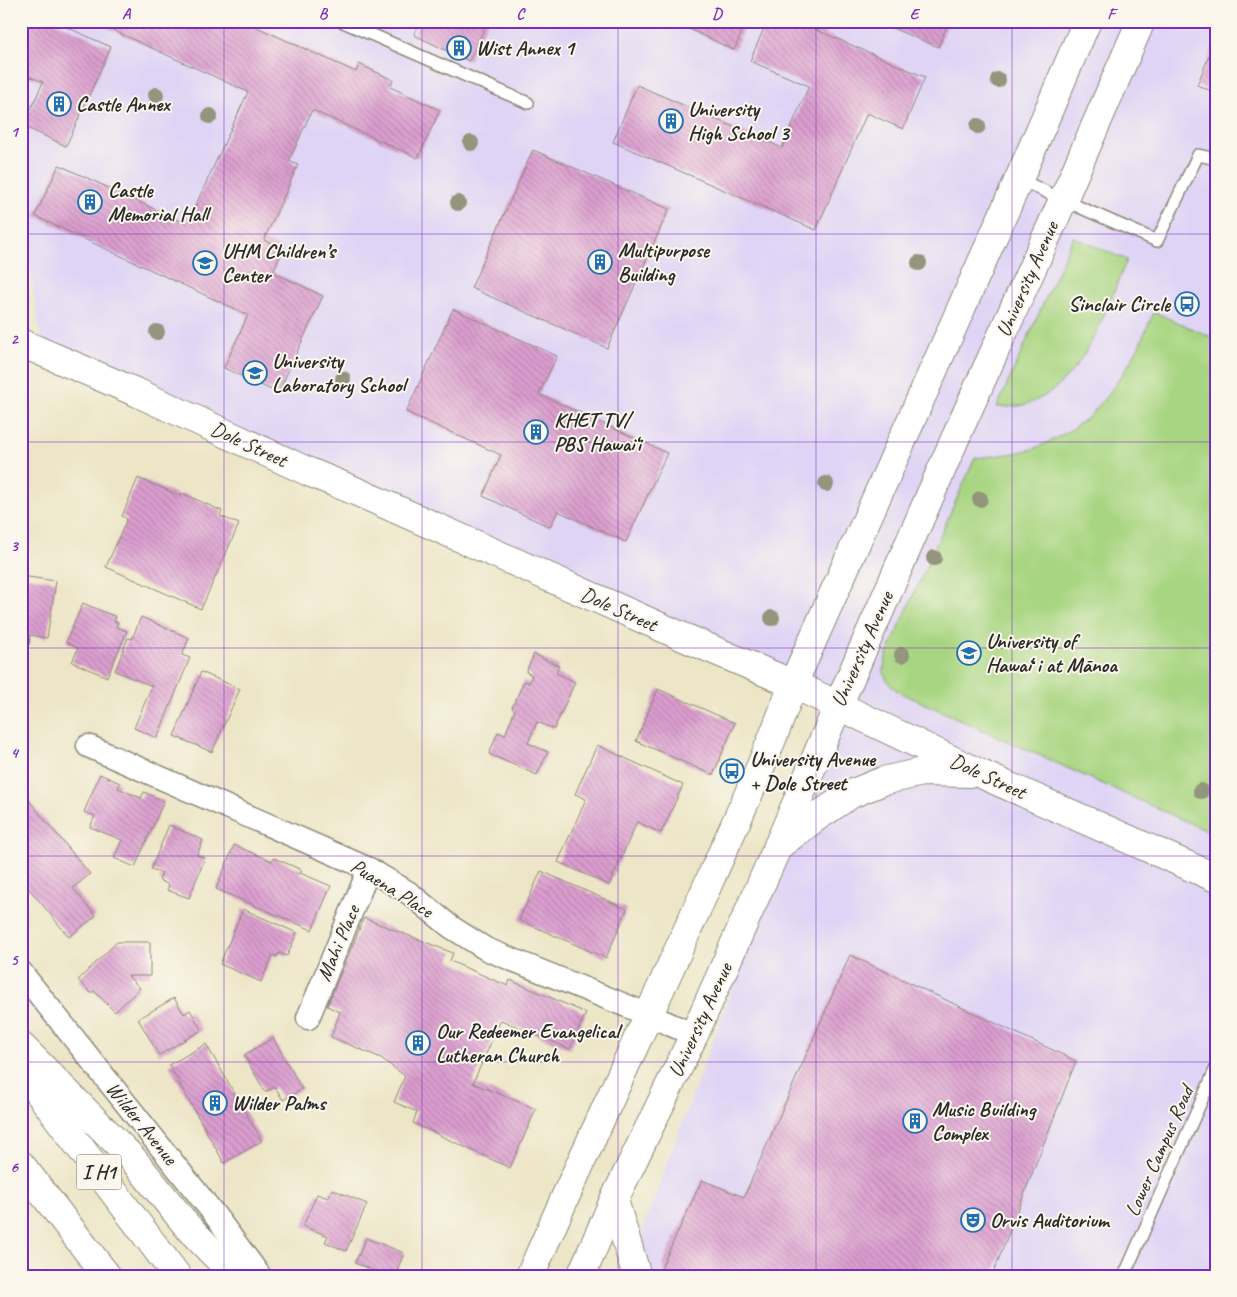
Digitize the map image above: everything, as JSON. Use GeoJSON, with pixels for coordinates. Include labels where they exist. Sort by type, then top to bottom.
{"type":"FeatureCollection","features":[{"type":"Feature","properties":{"kind":"main road"},"geometry":{"type":"LineString","coordinates":[[530,1276],[766,754],[793,684],[1088,21]]}},
{"type":"Feature","properties":{"kind":"main road","name":"University Avenue"},"geometry":{"type":"LineString","coordinates":[[581,1276],[614,1200],[694,1036],[954,441],[1063,200],[1141,21]]}},
{"type":"Feature","properties":{"kind":"main road","name":"Dole Street"},"geometry":{"type":"LineString","coordinates":[[21,342],[138,393],[309,472],[793,684],[981,774],[1216,878]]}},
{"type":"Feature","properties":{"kind":"main road"},"geometry":{"type":"LineString","coordinates":[[778,846],[814,818],[851,794],[883,781],[922,772],[981,774]]}},
{"type":"Feature","properties":{"kind":"main road"},"geometry":{"type":"LineString","coordinates":[[21,1046],[132,1158],[188,1227],[236,1276]]}},
{"type":"Feature","properties":{"kind":"main road","name":"I H1"},"geometry":{"type":"LineString","coordinates":[[21,1069],[177,1276]]}},
{"type":"Feature","properties":{"kind":"main road","name":"I H1"},"geometry":{"type":"LineString","coordinates":[[21,1165],[107,1276]]}},
{"type":"Feature","properties":{"kind":"main road"},"geometry":{"type":"LineString","coordinates":[[614,1200],[637,1276]]}},
{"type":"Feature","properties":{"kind":"street","name":"Puaena Place"},"geometry":{"type":"LineString","coordinates":[[88,746],[369,869],[409,893],[451,927],[486,949],[649,1015],[694,1036]]}},
{"type":"Feature","properties":{"kind":"street","name":"Mahi Place"},"geometry":{"type":"LineString","coordinates":[[308,1018],[369,869]]}},
{"type":"Feature","properties":{"kind":"street","name":"Wilder Avenue"},"geometry":{"type":"LineString","coordinates":[[21,972],[214,1214],[260,1276]]}},
{"type":"Feature","properties":{"kind":"lane"},"geometry":{"type":"LineString","coordinates":[[341,21],[528,103]]}},
{"type":"Feature","properties":{"kind":"lane"},"geometry":{"type":"LineString","coordinates":[[1019,178],[1063,200],[1157,241],[1198,155],[1216,159]]}},
{"type":"Feature","properties":{"kind":"lane","name":"Lower Campus Road"},"geometry":{"type":"LineString","coordinates":[[1124,1276],[1216,1068]]}},
{"type":"Feature","properties":{"kind":"shaded area","name":"University of Hawaiʻi at Mānoa"},"geometry":{"type":"Polygon","coordinates":[[[21,21],[1216,21],[1216,1276],[651,1276],[638,1241],[837,706],[43,352],[21,209],[21,21]]]}},
{"type":"Feature","properties":{"kind":"green space"},"geometry":{"type":"Polygon","coordinates":[[[1073,237],[1127,260],[1100,324],[1077,365],[1062,382],[1044,396],[1024,405],[997,407],[1073,237]]]}},
{"type":"Feature","properties":{"kind":"green space"},"geometry":{"type":"Polygon","coordinates":[[[1154,312],[1216,339],[1216,835],[903,694],[888,682],[884,673],[887,654],[975,458],[1033,449],[1072,429],[1091,415],[1126,369],[1139,346],[1154,312]]]}},
{"type":"Feature","properties":{"kind":"building","name":"Castle Annex"},"geometry":{"type":"Polygon","coordinates":[[[29,21],[53,21],[111,47],[66,146],[23,126],[43,82],[21,73],[21,38],[29,21]]]}},
{"type":"Feature","properties":{"kind":"building","name":"Castle Memorial Hall"},"geometry":{"type":"Polygon","coordinates":[[[112,21],[252,21],[250,24],[356,72],[359,64],[393,80],[390,87],[440,110],[418,158],[312,110],[289,161],[298,165],[264,240],[283,249],[273,272],[323,296],[278,393],[224,368],[248,315],[35,216],[59,165],[187,224],[248,92],[108,28],[112,21]]]}},
{"type":"Feature","properties":{"kind":"building","name":"Wist Annex 1"},"geometry":{"type":"Polygon","coordinates":[[[420,21],[488,21],[469,61],[414,35],[420,21]]]}},
{"type":"Feature","properties":{"kind":"building"},"geometry":{"type":"Polygon","coordinates":[[[672,21],[747,21],[734,50],[672,21]]]}},
{"type":"Feature","properties":{"kind":"building","name":"University High School 3"},"geometry":{"type":"Polygon","coordinates":[[[767,21],[796,21],[925,77],[903,129],[867,113],[816,230],[613,142],[637,85],[782,148],[809,86],[750,61],[767,21]]]}},
{"type":"Feature","properties":{"kind":"building"},"geometry":{"type":"Polygon","coordinates":[[[875,21],[949,21],[938,47],[875,21]]]}},
{"type":"Feature","properties":{"kind":"building"},"geometry":{"type":"Polygon","coordinates":[[[1216,39],[1216,93],[1197,85],[1216,39]]]}},
{"type":"Feature","properties":{"kind":"building"},"geometry":{"type":"Polygon","coordinates":[[[533,150],[669,209],[607,348],[471,288],[533,150]]]}},
{"type":"Feature","properties":{"kind":"building","name":"KHET TV/ PBS Hawai‘i"},"geometry":{"type":"Polygon","coordinates":[[[453,309],[557,356],[539,394],[667,453],[626,542],[558,511],[550,527],[483,496],[501,455],[406,412],[453,309]]]}},
{"type":"Feature","properties":{"kind":"building"},"geometry":{"type":"Polygon","coordinates":[[[138,478],[181,496],[182,493],[222,511],[220,516],[239,524],[201,609],[106,567],[127,519],[122,516],[138,478]]]}},
{"type":"Feature","properties":{"kind":"building"},"geometry":{"type":"Polygon","coordinates":[[[21,576],[56,581],[47,638],[30,635],[29,645],[21,643],[21,576]]]}},
{"type":"Feature","properties":{"kind":"building"},"geometry":{"type":"Polygon","coordinates":[[[83,603],[116,617],[114,621],[118,622],[116,627],[127,631],[107,677],[72,662],[78,648],[66,642],[83,603]]]}},
{"type":"Feature","properties":{"kind":"building"},"geometry":{"type":"Polygon","coordinates":[[[141,617],[189,638],[182,655],[190,658],[157,738],[134,728],[152,686],[115,671],[128,638],[132,639],[141,617]]]}},
{"type":"Feature","properties":{"kind":"building"},"geometry":{"type":"Polygon","coordinates":[[[534,654],[559,666],[556,673],[575,682],[554,729],[537,722],[528,743],[548,752],[537,775],[489,754],[498,732],[505,735],[515,710],[512,708],[524,681],[529,683],[532,675],[526,672],[534,654]]]}},
{"type":"Feature","properties":{"kind":"building"},"geometry":{"type":"Polygon","coordinates":[[[201,672],[240,689],[212,752],[174,736],[201,672]]]}},
{"type":"Feature","properties":{"kind":"building"},"geometry":{"type":"Polygon","coordinates":[[[658,689],[735,723],[713,775],[636,741],[658,689]]]}},
{"type":"Feature","properties":{"kind":"building"},"geometry":{"type":"Polygon","coordinates":[[[597,745],[683,785],[661,833],[637,822],[609,885],[558,862],[586,799],[575,794],[597,745]]]}},
{"type":"Feature","properties":{"kind":"building"},"geometry":{"type":"Polygon","coordinates":[[[100,774],[120,783],[118,788],[141,798],[144,792],[164,801],[135,867],[114,858],[122,840],[90,827],[95,816],[84,812],[100,774]]]}},
{"type":"Feature","properties":{"kind":"building"},"geometry":{"type":"Polygon","coordinates":[[[21,791],[90,874],[73,888],[96,916],[69,937],[21,879],[21,791]]]}},
{"type":"Feature","properties":{"kind":"building"},"geometry":{"type":"Polygon","coordinates":[[[169,825],[203,840],[197,855],[205,858],[189,898],[167,890],[169,885],[159,880],[162,873],[151,869],[169,825]]]}},
{"type":"Feature","properties":{"kind":"building"},"geometry":{"type":"Polygon","coordinates":[[[234,845],[272,861],[274,858],[302,870],[300,873],[331,886],[312,930],[216,889],[234,845]]]}},
{"type":"Feature","properties":{"kind":"building"},"geometry":{"type":"Polygon","coordinates":[[[541,871],[627,909],[606,958],[519,920],[541,871]]]}},
{"type":"Feature","properties":{"kind":"building"},"geometry":{"type":"Polygon","coordinates":[[[243,909],[297,933],[287,956],[279,953],[277,957],[273,955],[261,982],[220,964],[243,909]]]}},
{"type":"Feature","properties":{"kind":"building","name":"Our Redeemer Evangelical Lutheran Church"},"geometry":{"type":"Polygon","coordinates":[[[364,918],[453,953],[450,961],[508,986],[510,980],[586,1013],[570,1049],[501,1020],[473,1083],[536,1109],[510,1168],[413,1123],[417,1112],[394,1102],[405,1076],[381,1058],[331,1037],[340,1012],[327,1006],[364,918]]]}},
{"type":"Feature","properties":{"kind":"building"},"geometry":{"type":"Polygon","coordinates":[[[117,942],[150,942],[150,976],[128,976],[140,988],[115,1012],[94,991],[91,993],[78,980],[117,942]]]}},
{"type":"Feature","properties":{"kind":"building","name":"Music Building Complex"},"geometry":{"type":"Polygon","coordinates":[[[850,955],[1076,1061],[992,1276],[666,1276],[662,1266],[702,1180],[744,1197],[850,955]]]}},
{"type":"Feature","properties":{"kind":"building"},"geometry":{"type":"Polygon","coordinates":[[[174,998],[184,1014],[190,1010],[202,1030],[159,1055],[138,1019],[174,998]]]}},
{"type":"Feature","properties":{"kind":"building"},"geometry":{"type":"Polygon","coordinates":[[[273,1038],[302,1089],[283,1100],[275,1087],[265,1092],[244,1055],[273,1038]]]}},
{"type":"Feature","properties":{"kind":"building","name":"Wilder Palms"},"geometry":{"type":"Polygon","coordinates":[[[206,1044],[262,1141],[224,1163],[169,1065],[206,1044]]]}},
{"type":"Feature","properties":{"kind":"building"},"geometry":{"type":"Polygon","coordinates":[[[332,1189],[367,1204],[346,1251],[325,1242],[328,1236],[303,1226],[317,1194],[328,1198],[332,1189]]]}},
{"type":"Feature","properties":{"kind":"building"},"geometry":{"type":"Polygon","coordinates":[[[366,1238],[404,1253],[395,1276],[387,1276],[355,1263],[366,1238]]]}},
{"type":"Feature","properties":{"kind":"place","name":"Wist Annex 1"},"geometry":{"type":"Point","coordinates":[459,48]}},
{"type":"Feature","properties":{"kind":"place","name":"Castle Annex"},"geometry":{"type":"Point","coordinates":[59,104]}},
{"type":"Feature","properties":{"kind":"place","name":"University High School 3"},"geometry":{"type":"Point","coordinates":[671,121]}},
{"type":"Feature","properties":{"kind":"place","name":"Castle Memorial Hall"},"geometry":{"type":"Point","coordinates":[90,202]}},
{"type":"Feature","properties":{"kind":"place","name":"Multipurpose Building"},"geometry":{"type":"Point","coordinates":[600,262]}},
{"type":"Feature","properties":{"kind":"place","name":"UHM Children’s Center"},"geometry":{"type":"Point","coordinates":[205,263]}},
{"type":"Feature","properties":{"kind":"place","name":"Sinclair Circle"},"geometry":{"type":"Point","coordinates":[1187,304]}},
{"type":"Feature","properties":{"kind":"place","name":"University Laboratory School"},"geometry":{"type":"Point","coordinates":[255,373]}},
{"type":"Feature","properties":{"kind":"place","name":"KHET TV/ PBS Hawai‘i"},"geometry":{"type":"Point","coordinates":[536,432]}},
{"type":"Feature","properties":{"kind":"place","name":"University of Hawaiʻi at Mānoa"},"geometry":{"type":"Point","coordinates":[969,653]}},
{"type":"Feature","properties":{"kind":"place","name":"University Avenue + Dole Street"},"geometry":{"type":"Point","coordinates":[732,771]}},
{"type":"Feature","properties":{"kind":"place","name":"Our Redeemer Evangelical Lutheran Church"},"geometry":{"type":"Point","coordinates":[418,1043]}},
{"type":"Feature","properties":{"kind":"place","name":"Wilder Palms"},"geometry":{"type":"Point","coordinates":[215,1103]}},
{"type":"Feature","properties":{"kind":"place","name":"Music Building Complex"},"geometry":{"type":"Point","coordinates":[915,1121]}},
{"type":"Feature","properties":{"kind":"place","name":"Orvis Auditorium"},"geometry":{"type":"Point","coordinates":[973,1220]}}]}
